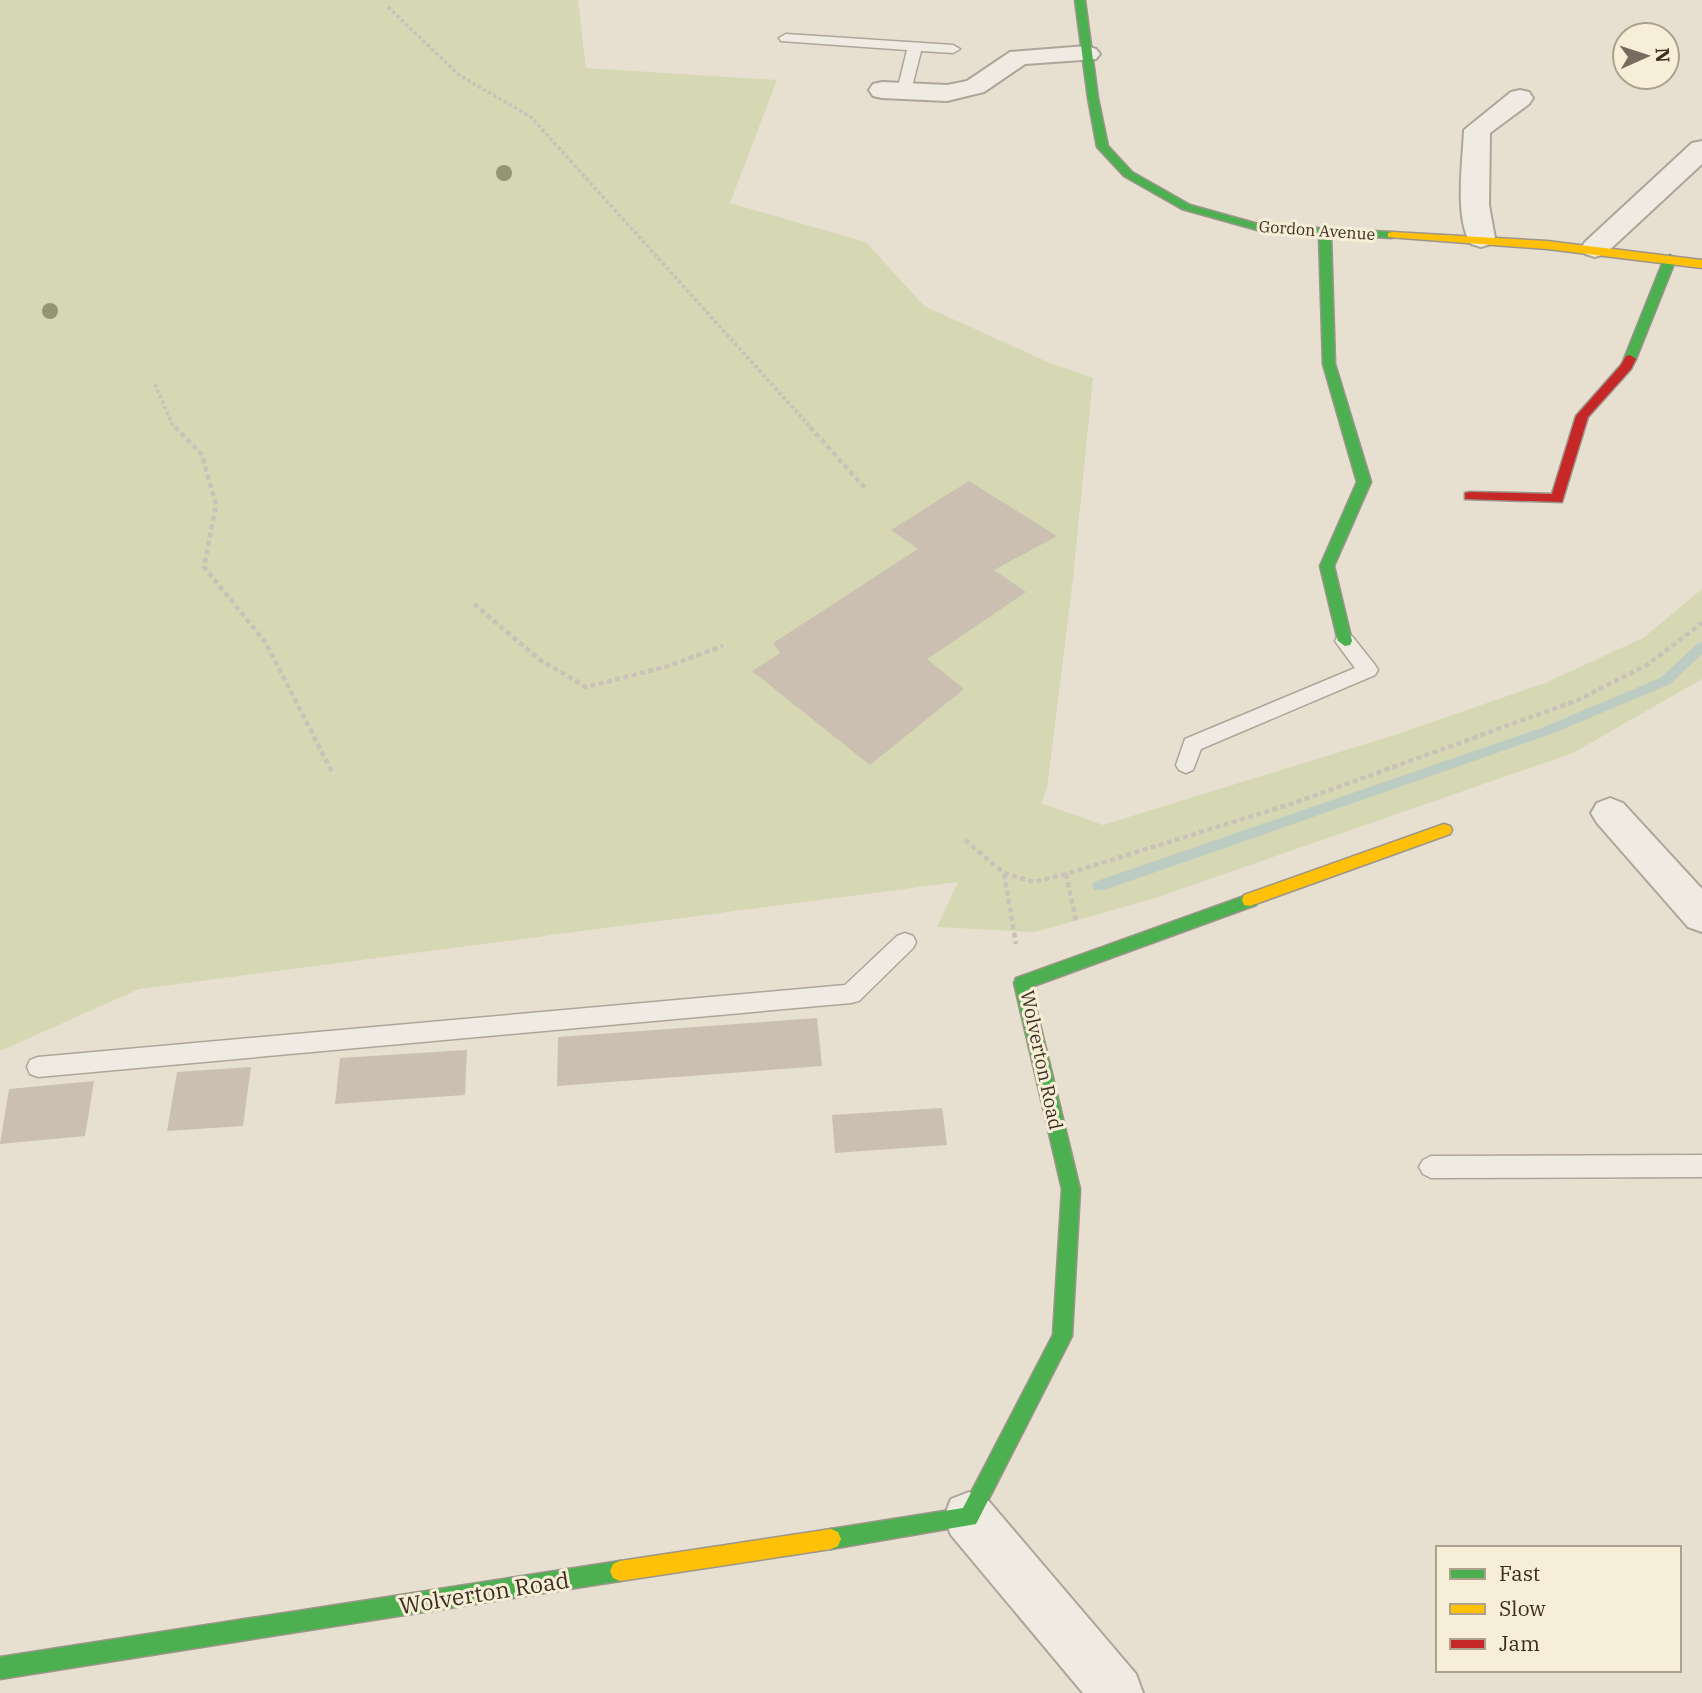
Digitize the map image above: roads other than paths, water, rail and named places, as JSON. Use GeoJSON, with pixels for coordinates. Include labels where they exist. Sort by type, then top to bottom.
{"type":"FeatureCollection","features":[{"type":"Feature","properties":{"kind":"street","name":"Gordon Avenue"},"geometry":{"type":"LineString","coordinates":[[1080,0],[1103,147],[1128,174],[1186,207],[1261,228],[1325,233],[1482,238],[1595,248],[1702,264]]}},
{"type":"Feature","properties":{"kind":"street"},"geometry":{"type":"LineString","coordinates":[[893,90],[947,93],[975,87],[1020,57],[1087,54]]}},
{"type":"Feature","properties":{"kind":"street"},"geometry":{"type":"LineString","coordinates":[[1482,238],[1475,205],[1477,130],[1520,98]]}},
{"type":"Feature","properties":{"kind":"street"},"geometry":{"type":"LineString","coordinates":[[1595,248],[1702,149]]}},
{"type":"Feature","properties":{"kind":"street"},"geometry":{"type":"LineString","coordinates":[[1325,233],[1329,364],[1364,482],[1327,566],[1345,641]]}},
{"type":"Feature","properties":{"kind":"street"},"geometry":{"type":"LineString","coordinates":[[1470,496],[1558,499],[1582,416],[1628,366],[1670,259]]}},
{"type":"Feature","properties":{"kind":"street"},"geometry":{"type":"LineString","coordinates":[[1610,813],[1702,916]]}},
{"type":"Feature","properties":{"kind":"street","name":"Wolverton Road"},"geometry":{"type":"LineString","coordinates":[[0,1668],[969,1517],[1062,1336],[1071,1189],[1022,983],[1444,830]]}},
{"type":"Feature","properties":{"kind":"street"},"geometry":{"type":"LineString","coordinates":[[969,1517],[1117,1693]]}},
{"type":"Feature","properties":{"kind":"lane"},"geometry":{"type":"LineString","coordinates":[[786,38],[953,49]]}},
{"type":"Feature","properties":{"kind":"lane"},"geometry":{"type":"LineString","coordinates":[[893,90],[915,47]]}},
{"type":"Feature","properties":{"kind":"lane"},"geometry":{"type":"LineString","coordinates":[[1186,765],[1192,744],[1368,670],[1345,641]]}},
{"type":"Feature","properties":{"kind":"lane"},"geometry":{"type":"LineString","coordinates":[[38,1068],[851,994],[905,942]]}},
{"type":"Feature","properties":{"kind":"lane"},"geometry":{"type":"LineString","coordinates":[[1431,1167],[1702,1166]]}},
{"type":"Feature","properties":{"kind":"waterway"},"geometry":{"type":"LineString","coordinates":[[1099,886],[1549,730],[1665,681],[1702,647]]}}]}
